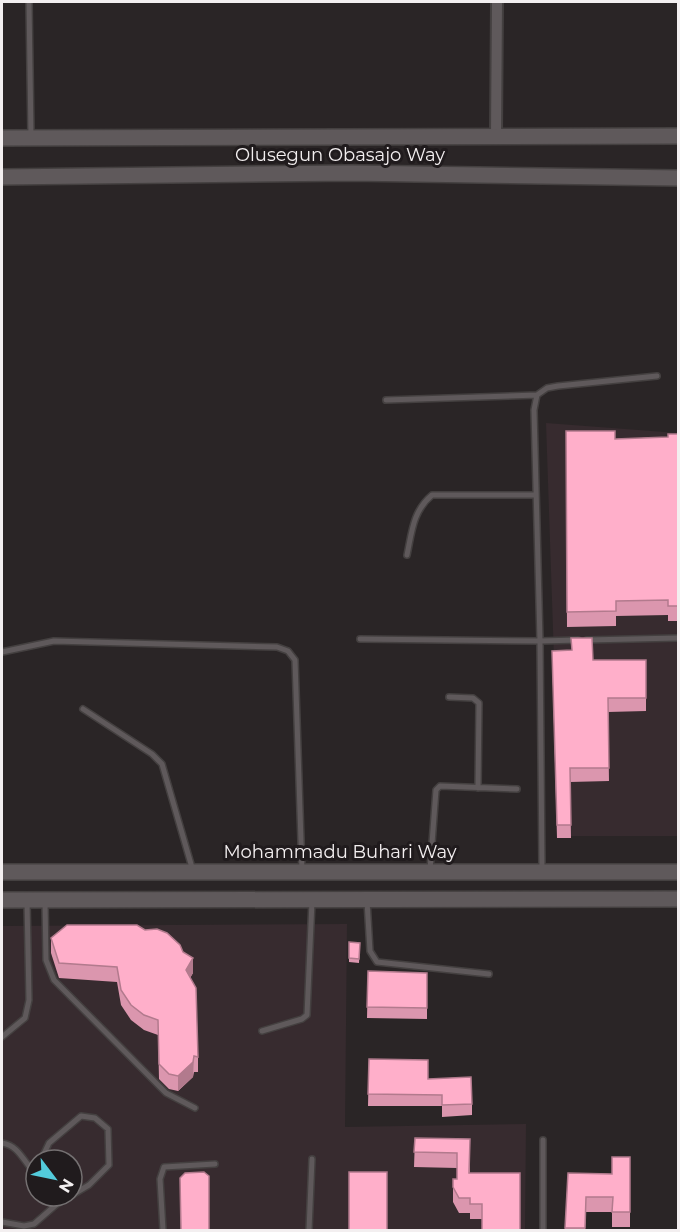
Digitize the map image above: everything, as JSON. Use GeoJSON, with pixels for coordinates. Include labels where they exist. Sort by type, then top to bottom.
{"type":"FeatureCollection","features":[{"type":"Feature","properties":{"kind":"main road","name":"Olusegun Obasajo Way"},"geometry":{"type":"LineString","coordinates":[[2,138],[678,136]]}},
{"type":"Feature","properties":{"kind":"main road","name":"Olusegun Obasajo Way"},"geometry":{"type":"LineString","coordinates":[[2,177],[352,173],[678,178]]}},
{"type":"Feature","properties":{"kind":"main road","name":"Mohammadu Buhari Way"},"geometry":{"type":"LineString","coordinates":[[2,872],[678,872]]}},
{"type":"Feature","properties":{"kind":"main road"},"geometry":{"type":"LineString","coordinates":[[279,900],[280,872]]}},
{"type":"Feature","properties":{"kind":"main road"},"geometry":{"type":"LineString","coordinates":[[2,900],[678,899]]}},
{"type":"Feature","properties":{"kind":"street"},"geometry":{"type":"LineString","coordinates":[[496,135],[497,2]]}},
{"type":"Feature","properties":{"kind":"lane"},"geometry":{"type":"LineString","coordinates":[[28,2],[31,137]]}},
{"type":"Feature","properties":{"kind":"lane"},"geometry":{"type":"LineString","coordinates":[[386,400],[537,395],[558,386],[657,376]]}},
{"type":"Feature","properties":{"kind":"lane"},"geometry":{"type":"LineString","coordinates":[[537,395],[534,410],[543,872]]}},
{"type":"Feature","properties":{"kind":"lane"},"geometry":{"type":"LineString","coordinates":[[407,555],[415,515],[421,504],[432,495],[536,495]]}},
{"type":"Feature","properties":{"kind":"lane"},"geometry":{"type":"LineString","coordinates":[[360,639],[540,641],[678,638]]}},
{"type":"Feature","properties":{"kind":"lane"},"geometry":{"type":"LineString","coordinates":[[2,652],[54,641],[277,647],[288,651],[295,660],[302,872]]}},
{"type":"Feature","properties":{"kind":"lane"},"geometry":{"type":"LineString","coordinates":[[449,697],[473,698],[479,703],[478,788]]}},
{"type":"Feature","properties":{"kind":"lane"},"geometry":{"type":"LineString","coordinates":[[83,709],[152,754],[162,764],[193,871]]}},
{"type":"Feature","properties":{"kind":"lane"},"geometry":{"type":"LineString","coordinates":[[430,872],[436,790],[440,786],[517,789]]}},
{"type":"Feature","properties":{"kind":"lane"},"geometry":{"type":"LineString","coordinates":[[2,1037],[25,1018],[29,1000],[27,900]]}},
{"type":"Feature","properties":{"kind":"lane"},"geometry":{"type":"LineString","coordinates":[[45,900],[46,960],[54,980],[166,1093],[195,1108]]}},
{"type":"Feature","properties":{"kind":"lane"},"geometry":{"type":"LineString","coordinates":[[262,1031],[302,1019],[307,1015],[312,900]]}},
{"type":"Feature","properties":{"kind":"lane"},"geometry":{"type":"LineString","coordinates":[[367,900],[370,951],[377,962],[489,974]]}},
{"type":"Feature","properties":{"kind":"lane"},"geometry":{"type":"LineString","coordinates":[[47,1148],[49,1143],[81,1116],[95,1118],[108,1129],[108,1165],[84,1188]]}},
{"type":"Feature","properties":{"kind":"lane"},"geometry":{"type":"LineString","coordinates":[[543,1140],[543,1230]]}},
{"type":"Feature","properties":{"kind":"lane"},"geometry":{"type":"LineString","coordinates":[[2,1143],[18,1149],[24,1159]]}},
{"type":"Feature","properties":{"kind":"lane"},"geometry":{"type":"LineString","coordinates":[[309,1230],[312,1159]]}},
{"type":"Feature","properties":{"kind":"lane"},"geometry":{"type":"LineString","coordinates":[[163,1230],[160,1179],[164,1167],[215,1164]]}},
{"type":"Feature","properties":{"kind":"lane"},"geometry":{"type":"LineString","coordinates":[[2,1222],[34,1227],[53,1208]]}},
{"type":"Feature","properties":{"kind":"shaded area"},"geometry":{"type":"Polygon","coordinates":[[[546,423],[678,433],[678,836],[560,836],[546,423]]]}},
{"type":"Feature","properties":{"kind":"shaded area"},"geometry":{"type":"Polygon","coordinates":[[[347,924],[345,1127],[526,1124],[525,1230],[2,1230],[2,926],[347,924]]]}},
{"type":"Feature","properties":{"kind":"building"},"geometry":{"type":"Polygon","coordinates":[[[566,431],[615,431],[615,439],[668,437],[668,434],[678,434],[678,606],[668,606],[668,600],[616,601],[616,611],[567,612],[566,431]]]}},
{"type":"Feature","properties":{"kind":"building"},"geometry":{"type":"Polygon","coordinates":[[[571,638],[592,638],[593,660],[646,660],[646,698],[608,698],[609,768],[570,768],[571,825],[557,825],[552,651],[572,650],[571,638]]]}},
{"type":"Feature","properties":{"kind":"building"},"geometry":{"type":"Polygon","coordinates":[[[67,925],[137,925],[145,930],[157,929],[167,933],[180,945],[183,952],[193,958],[186,970],[196,988],[198,1057],[194,1056],[193,1062],[178,1076],[169,1074],[159,1064],[158,1020],[144,1015],[131,1005],[121,990],[117,967],[59,963],[51,938],[67,925]]]}},
{"type":"Feature","properties":{"kind":"building"},"geometry":{"type":"Polygon","coordinates":[[[349,942],[360,943],[359,959],[349,958],[349,942]]]}},
{"type":"Feature","properties":{"kind":"building"},"geometry":{"type":"Polygon","coordinates":[[[368,971],[427,973],[427,1008],[367,1007],[368,971]]]}},
{"type":"Feature","properties":{"kind":"building"},"geometry":{"type":"Polygon","coordinates":[[[369,1059],[428,1060],[428,1079],[471,1077],[472,1104],[442,1105],[442,1095],[368,1094],[369,1059]]]}},
{"type":"Feature","properties":{"kind":"building"},"geometry":{"type":"Polygon","coordinates":[[[415,1138],[470,1139],[469,1173],[520,1173],[520,1230],[482,1230],[482,1204],[470,1204],[470,1198],[459,1198],[453,1187],[453,1179],[457,1179],[457,1153],[414,1152],[415,1138]]]}},
{"type":"Feature","properties":{"kind":"building"},"geometry":{"type":"Polygon","coordinates":[[[612,1157],[630,1157],[630,1212],[612,1212],[613,1197],[586,1197],[585,1228],[565,1228],[568,1173],[612,1174],[612,1157]]]}},
{"type":"Feature","properties":{"kind":"building"},"geometry":{"type":"Polygon","coordinates":[[[204,1172],[209,1176],[209,1230],[181,1230],[180,1178],[185,1173],[204,1172]]]}},
{"type":"Feature","properties":{"kind":"building"},"geometry":{"type":"Polygon","coordinates":[[[349,1172],[387,1172],[387,1230],[349,1230],[349,1172]]]}}]}
